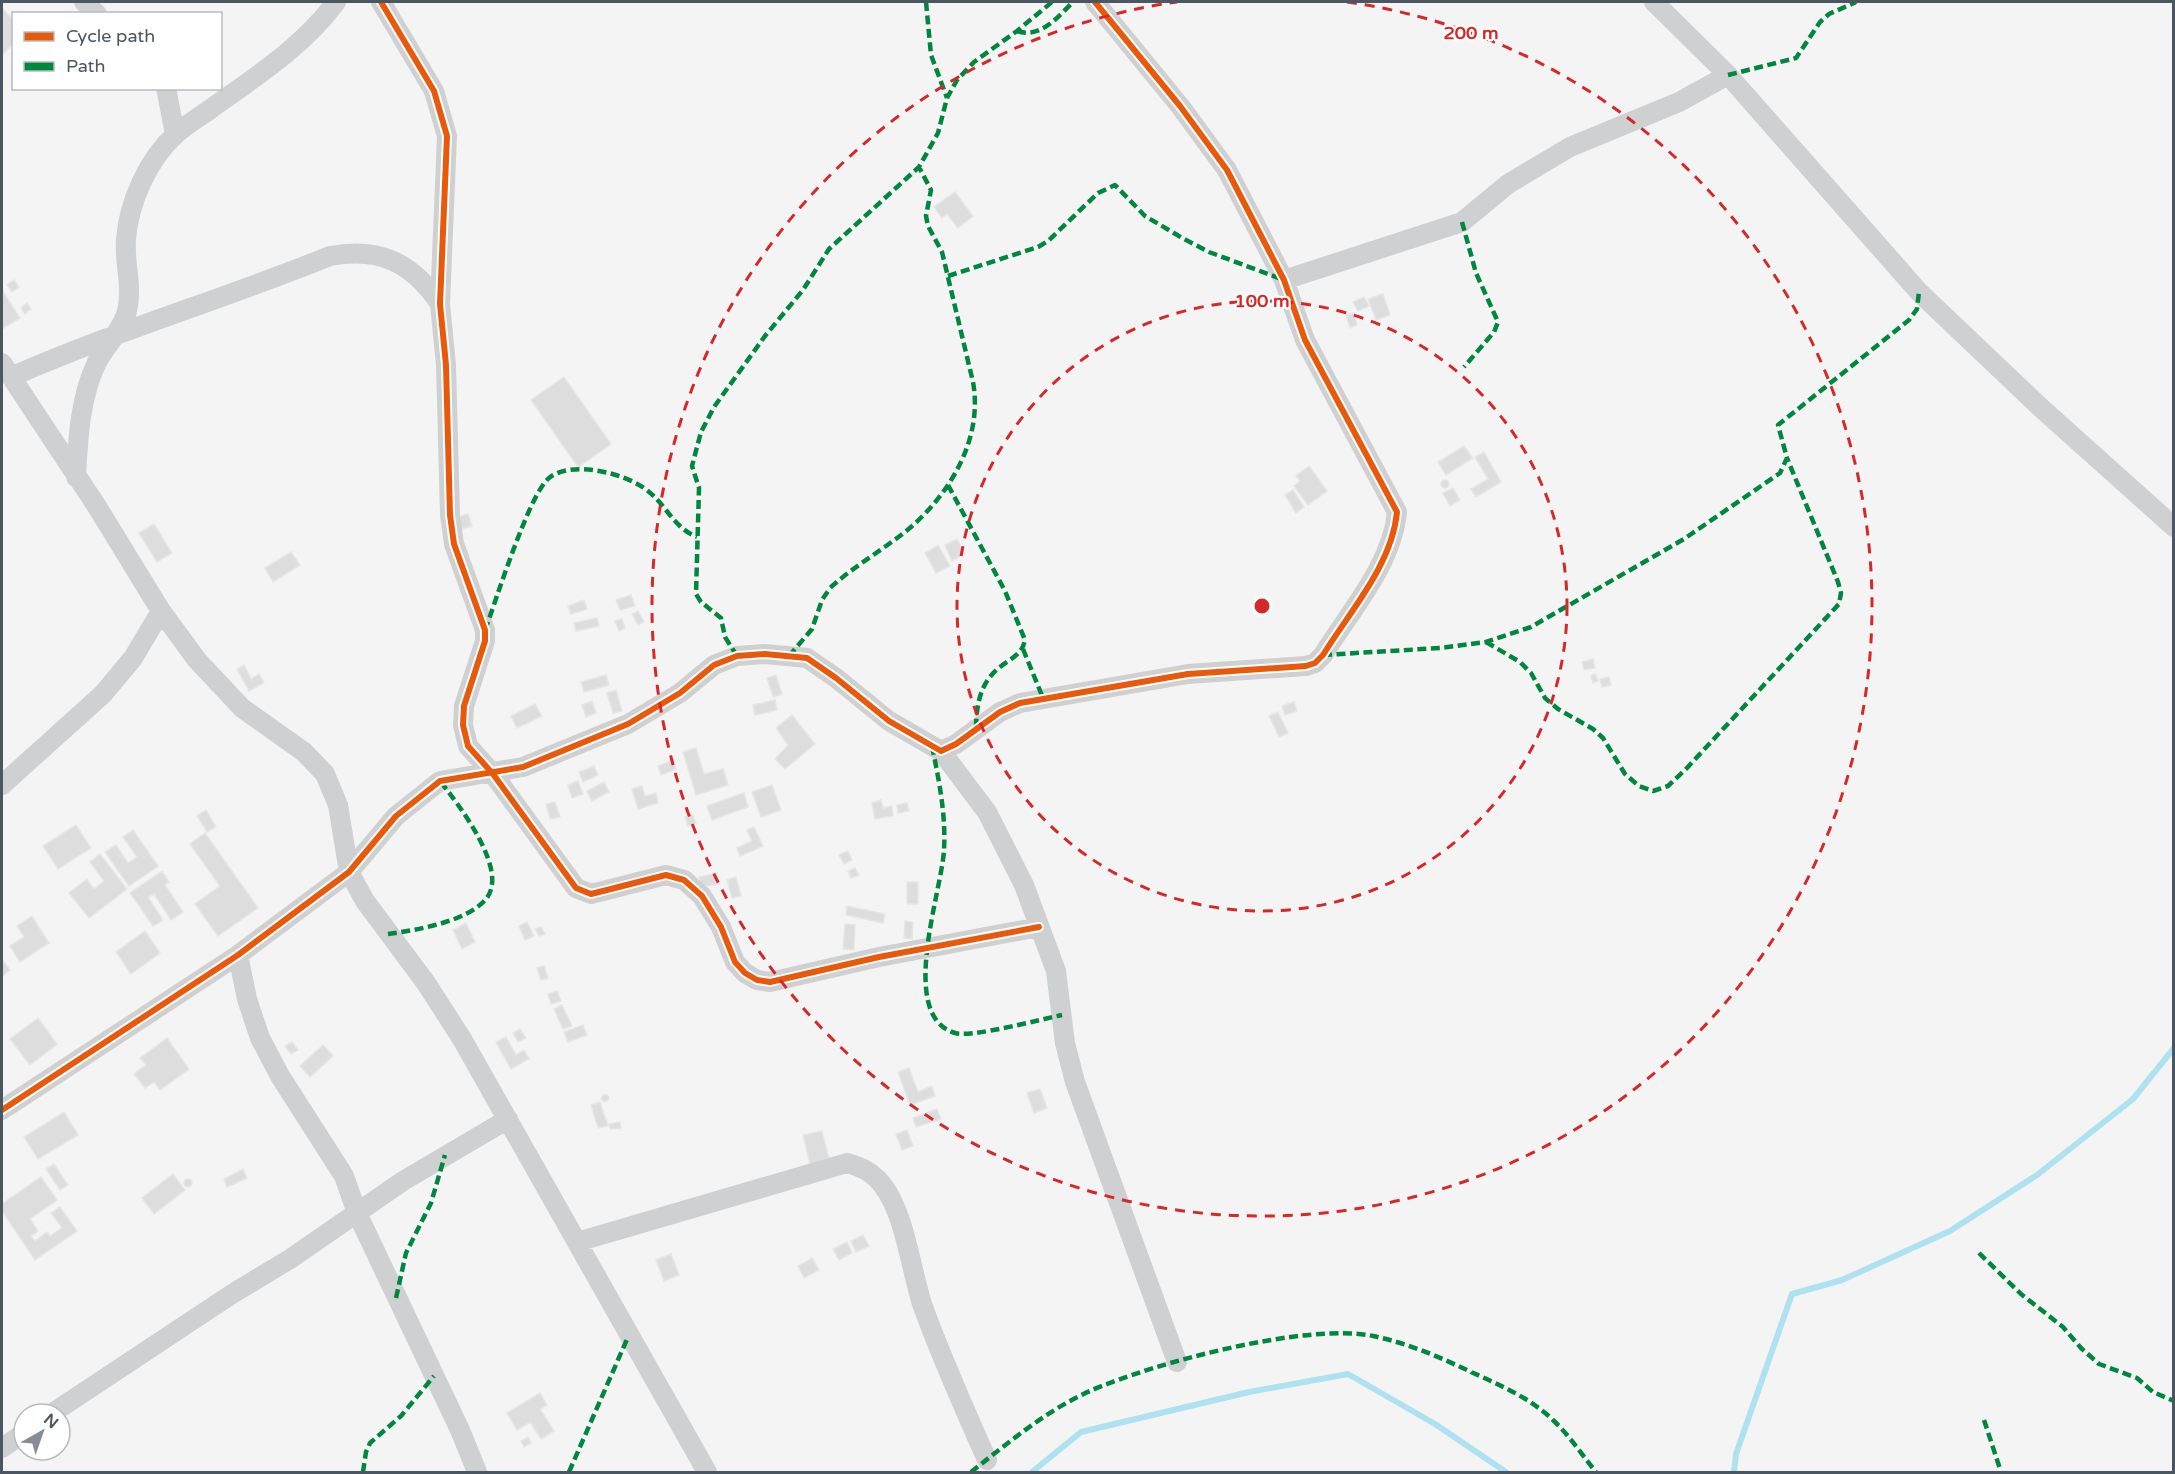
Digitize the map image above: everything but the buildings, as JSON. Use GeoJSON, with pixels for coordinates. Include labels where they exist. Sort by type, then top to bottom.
{"type":"FeatureCollection","features":[{"type":"Feature","properties":{"kind":"street"},"geometry":{"type":"LineString","coordinates":[[76,477],[78,441],[87,384],[126,314],[129,301],[126,238],[139,188],[153,161],[175,134],[281,58],[319,24],[336,2]]}},
{"type":"Feature","properties":{"kind":"street"},"geometry":{"type":"LineString","coordinates":[[381,2],[434,92],[447,136],[440,304],[446,365],[450,515],[454,544],[464,577],[485,630],[485,641],[465,706],[463,725],[468,746],[492,774],[576,888],[591,894],[666,874],[684,880],[702,896],[721,927],[735,962],[745,974],[757,980],[770,982],[879,957],[1039,927]]}},
{"type":"Feature","properties":{"kind":"street"},"geometry":{"type":"LineString","coordinates":[[941,750],[956,744],[1000,712],[1020,703],[1188,674],[1305,666],[1315,663],[1323,655],[1387,554],[1395,534],[1397,512],[1305,340],[1284,280],[1227,170],[1180,106],[1095,2]]}},
{"type":"Feature","properties":{"kind":"street"},"geometry":{"type":"LineString","coordinates":[[1654,2],[1728,75],[1919,292],[2040,407],[2174,527]]}},
{"type":"Feature","properties":{"kind":"street"},"geometry":{"type":"LineString","coordinates":[[1284,280],[1462,222],[1508,184],[1570,147],[1679,102],[1728,75]]}},
{"type":"Feature","properties":{"kind":"street"},"geometry":{"type":"LineString","coordinates":[[166,90],[175,134]]}},
{"type":"Feature","properties":{"kind":"street"},"geometry":{"type":"LineString","coordinates":[[440,304],[428,285],[411,270],[381,256],[351,252],[330,256],[167,318],[6,370],[96,505],[161,612],[197,660],[242,708],[304,752],[325,774],[338,806],[350,872],[365,901],[426,983],[462,1039],[707,1473]]}},
{"type":"Feature","properties":{"kind":"street"},"geometry":{"type":"LineString","coordinates":[[2,785],[103,694],[133,658],[161,612]]}},
{"type":"Feature","properties":{"kind":"street"},"geometry":{"type":"LineString","coordinates":[[2,1110],[238,955],[350,872],[372,841],[423,792],[440,781],[523,767],[628,724],[671,699],[714,665],[737,656],[798,656],[813,661],[889,721],[941,750],[987,812],[1001,838],[1024,885],[1056,971],[1065,1043],[1075,1082],[1144,1265],[1177,1362]]}},
{"type":"Feature","properties":{"kind":"street"},"geometry":{"type":"LineString","coordinates":[[238,955],[247,999],[260,1038],[280,1076],[344,1176],[357,1213],[460,1430],[477,1473]]}},
{"type":"Feature","properties":{"kind":"street"},"geometry":{"type":"LineString","coordinates":[[69,1402],[437,1160],[508,1119]]}},
{"type":"Feature","properties":{"kind":"street"},"geometry":{"type":"LineString","coordinates":[[577,1242],[847,1163],[865,1168],[884,1187],[898,1218],[922,1302],[946,1370],[987,1460]]}},
{"type":"Feature","properties":{"kind":"waterway"},"geometry":{"type":"LineString","coordinates":[[1734,1472],[1736,1454],[1792,1294],[1842,1280],[1950,1231],[2037,1175],[2133,1099],[2174,1048]]}},
{"type":"Feature","properties":{"kind":"waterway"},"geometry":{"type":"LineString","coordinates":[[1032,1472],[1081,1432],[1249,1392],[1348,1374],[1435,1424],[1506,1472]]}},
{"type":"Feature","properties":{"kind":"marked path"},"geometry":{"type":"LineString","coordinates":[[926,2],[931,55],[947,98]]}},
{"type":"Feature","properties":{"kind":"marked path"},"geometry":{"type":"LineString","coordinates":[[737,656],[725,637],[721,618],[701,602],[696,594],[699,488],[692,466],[701,432],[714,407],[765,336],[803,290],[829,249],[919,167],[938,133],[947,98],[957,80],[974,62],[1052,2]]}},
{"type":"Feature","properties":{"kind":"marked path"},"geometry":{"type":"LineString","coordinates":[[1017,31],[1025,33],[1041,29],[1055,20],[1073,2]]}},
{"type":"Feature","properties":{"kind":"marked path"},"geometry":{"type":"LineString","coordinates":[[1728,75],[1796,58],[1820,22],[1829,14],[1856,2]]}},
{"type":"Feature","properties":{"kind":"marked path"},"geometry":{"type":"LineString","coordinates":[[789,656],[812,629],[822,600],[830,588],[891,543],[926,513],[951,480],[969,443],[975,403],[973,382],[942,252],[928,226],[926,216],[931,190],[919,167]]}},
{"type":"Feature","properties":{"kind":"marked path"},"geometry":{"type":"LineString","coordinates":[[948,276],[1038,247],[1048,241],[1098,193],[1115,185],[1145,216],[1184,239],[1209,252],[1284,280]]}},
{"type":"Feature","properties":{"kind":"marked path"},"geometry":{"type":"LineString","coordinates":[[1462,222],[1476,273],[1498,322],[1494,332],[1464,367]]}},
{"type":"Feature","properties":{"kind":"marked path"},"geometry":{"type":"LineString","coordinates":[[1323,655],[1440,648],[1486,642],[1531,627],[1684,539],[1780,473],[1787,458],[1778,425],[1909,320],[1917,309],[1919,292]]}},
{"type":"Feature","properties":{"kind":"marked path"},"geometry":{"type":"LineString","coordinates":[[1486,642],[1520,662],[1531,673],[1545,698],[1558,709],[1593,729],[1603,738],[1625,774],[1639,786],[1653,791],[1668,786],[1839,604],[1841,593],[1838,582],[1787,458]]}},
{"type":"Feature","properties":{"kind":"marked path"},"geometry":{"type":"LineString","coordinates":[[485,630],[532,504],[549,478],[559,473],[583,469],[611,473],[635,483],[652,494],[681,527],[697,537]]}},
{"type":"Feature","properties":{"kind":"marked path"},"geometry":{"type":"LineString","coordinates":[[948,485],[1005,591],[1025,640],[1019,653],[993,673],[984,687],[977,709],[976,726]]}},
{"type":"Feature","properties":{"kind":"marked path"},"geometry":{"type":"LineString","coordinates":[[1023,649],[1043,698]]}},
{"type":"Feature","properties":{"kind":"marked path"},"geometry":{"type":"LineString","coordinates":[[932,746],[941,798],[944,850],[931,921],[926,978],[929,1003],[938,1022],[955,1033],[963,1034],[991,1031],[1062,1015]]}},
{"type":"Feature","properties":{"kind":"marked path"},"geometry":{"type":"LineString","coordinates":[[388,934],[440,924],[467,914],[486,899],[492,887],[487,855],[479,838],[440,781]]}},
{"type":"Feature","properties":{"kind":"marked path"},"geometry":{"type":"LineString","coordinates":[[396,1298],[406,1253],[431,1203],[445,1155]]}},
{"type":"Feature","properties":{"kind":"marked path"},"geometry":{"type":"LineString","coordinates":[[1979,1253],[2021,1294],[2063,1327],[2099,1364],[2137,1378],[2153,1392],[2174,1401]]}},
{"type":"Feature","properties":{"kind":"marked path"},"geometry":{"type":"LineString","coordinates":[[971,1472],[1058,1408],[1090,1391],[1118,1380],[1231,1348],[1272,1340],[1345,1333],[1373,1336],[1411,1347],[1447,1361],[1514,1393],[1535,1405],[1553,1420],[1596,1472]]}},
{"type":"Feature","properties":{"kind":"marked path"},"geometry":{"type":"LineString","coordinates":[[569,1472],[628,1337]]}},
{"type":"Feature","properties":{"kind":"marked path"},"geometry":{"type":"LineString","coordinates":[[363,1472],[370,1443],[401,1416],[434,1376]]}},
{"type":"Feature","properties":{"kind":"marked path"},"geometry":{"type":"LineString","coordinates":[[1984,1420],[2001,1472]]}},
{"type":"Feature","properties":{"kind":"cycle path"},"geometry":{"type":"LineString","coordinates":[[381,2],[434,91],[447,136],[440,304],[446,365],[450,515],[454,544],[485,630],[485,641],[464,706],[463,725],[468,746],[493,774],[576,888],[591,894],[666,875],[684,880],[702,896],[721,927],[735,962],[745,973],[757,980],[770,982],[879,957],[1039,927]]}},
{"type":"Feature","properties":{"kind":"cycle path"},"geometry":{"type":"LineString","coordinates":[[2,1110],[238,955],[349,872],[396,816],[440,781],[523,767],[628,724],[680,693],[714,665],[737,656],[765,654],[807,658],[836,678],[889,721],[941,751],[956,744],[1000,712],[1020,703],[1188,674],[1306,666],[1315,663],[1323,655],[1379,569],[1387,551],[1397,512],[1305,340],[1284,280],[1227,170],[1180,106],[1095,2]]}}]}
